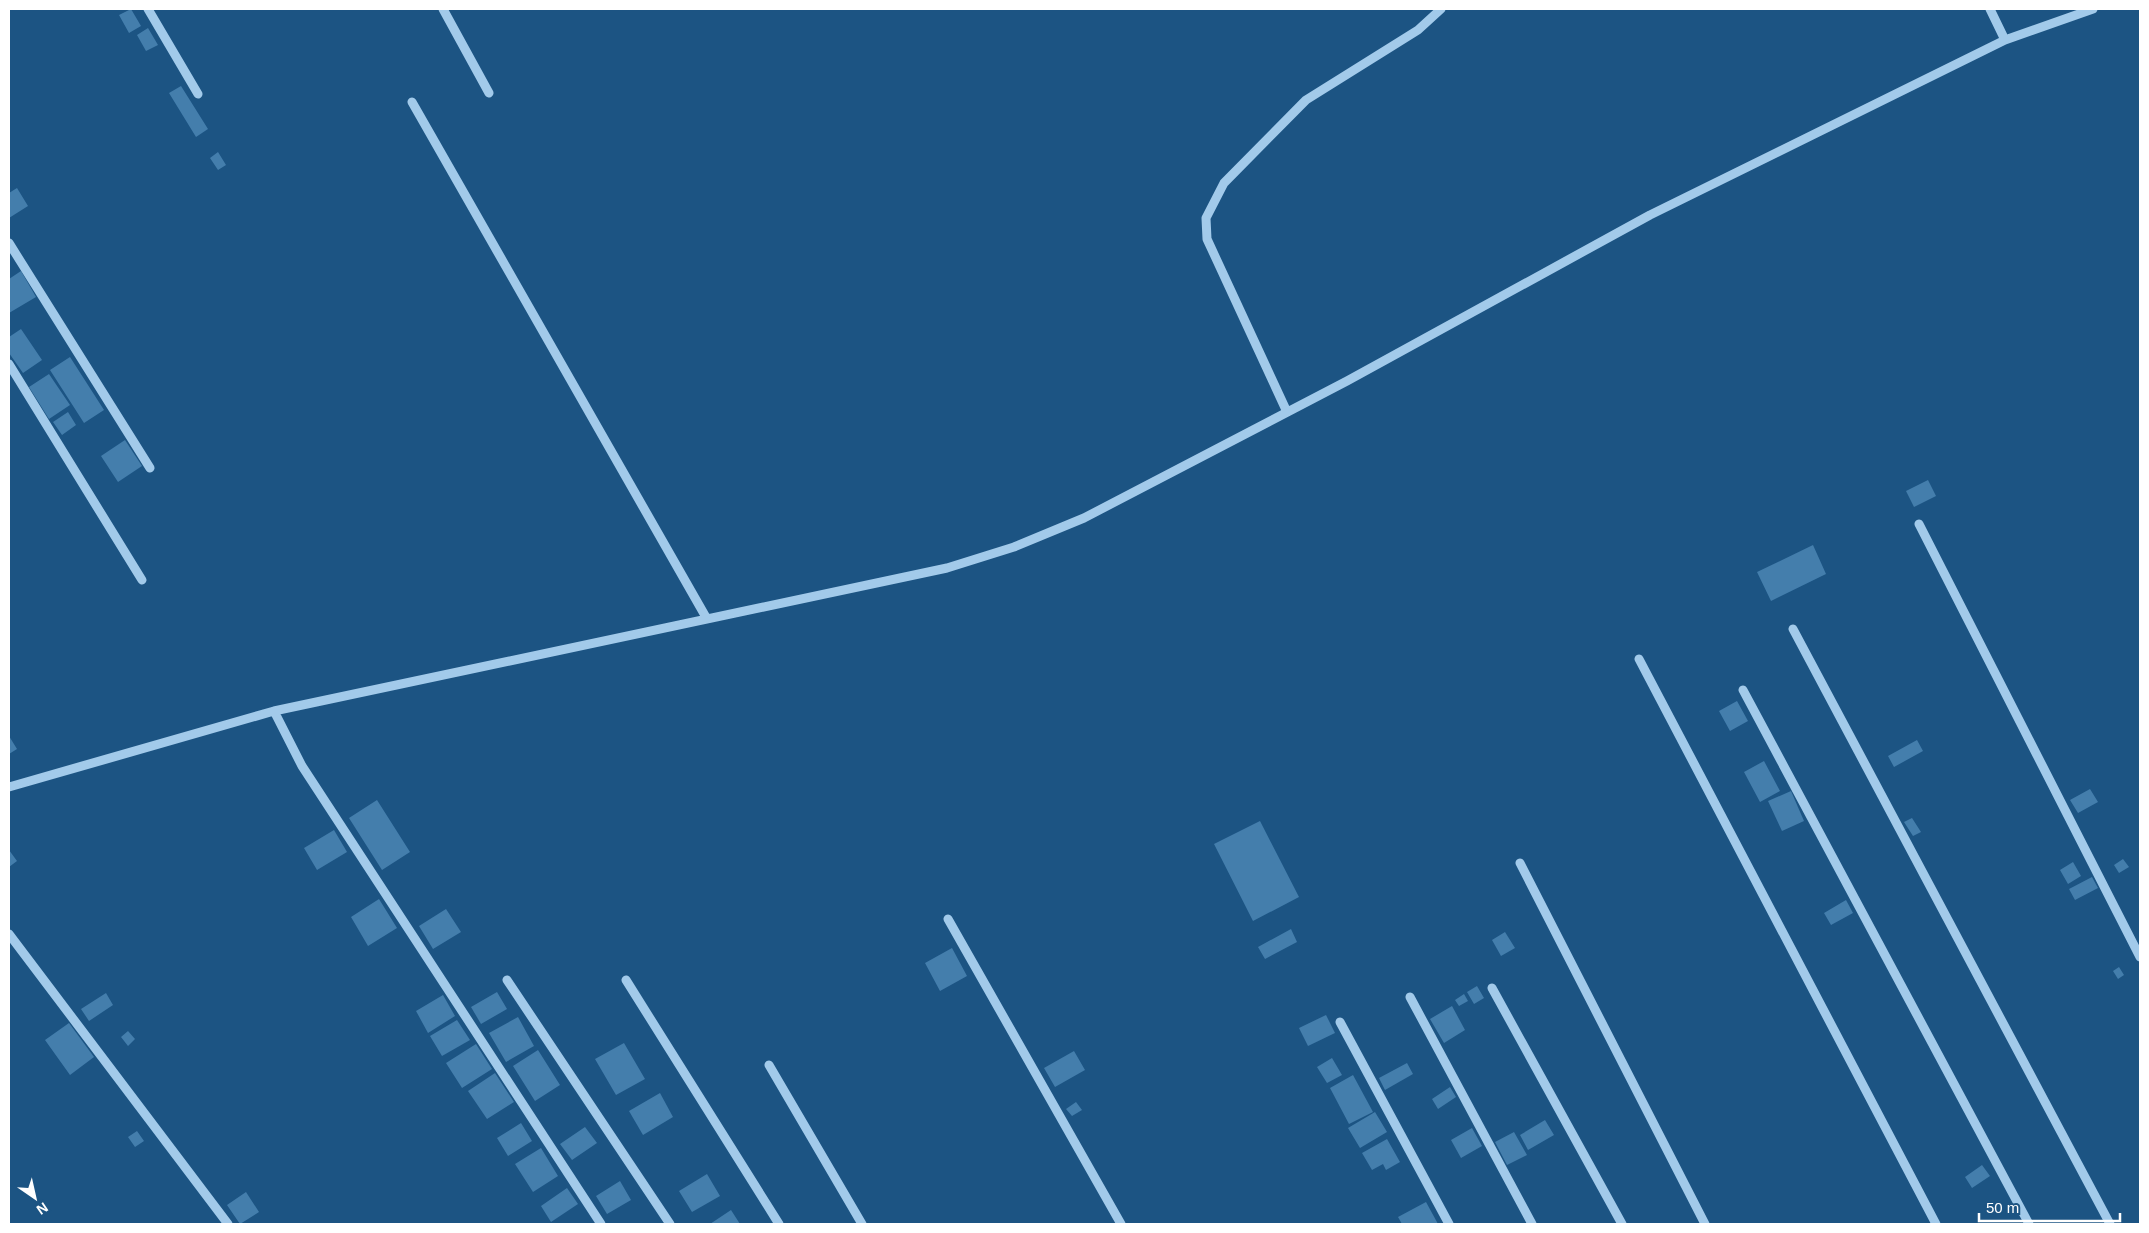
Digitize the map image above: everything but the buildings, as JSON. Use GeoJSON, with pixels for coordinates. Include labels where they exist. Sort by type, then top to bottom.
{"type":"FeatureCollection","features":[{"type":"Feature","properties":{"kind":"street"},"geometry":{"type":"LineString","coordinates":[[148,9],[198,94]]}},
{"type":"Feature","properties":{"kind":"street"},"geometry":{"type":"LineString","coordinates":[[442,9],[489,93]]}},
{"type":"Feature","properties":{"kind":"street"},"geometry":{"type":"LineString","coordinates":[[1287,412],[1207,240],[1206,218],[1224,183],[1306,100],[1418,30],[1441,9]]}},
{"type":"Feature","properties":{"kind":"street"},"geometry":{"type":"LineString","coordinates":[[1990,9],[2005,40]]}},
{"type":"Feature","properties":{"kind":"street"},"geometry":{"type":"LineString","coordinates":[[9,787],[274,711],[947,568],[1014,547],[1084,518],[1287,412],[1650,215],[2005,40],[2093,9]]}},
{"type":"Feature","properties":{"kind":"street"},"geometry":{"type":"LineString","coordinates":[[412,102],[707,619]]}},
{"type":"Feature","properties":{"kind":"street"},"geometry":{"type":"LineString","coordinates":[[9,243],[150,468]]}},
{"type":"Feature","properties":{"kind":"street"},"geometry":{"type":"LineString","coordinates":[[9,364],[142,580]]}},
{"type":"Feature","properties":{"kind":"street"},"geometry":{"type":"LineString","coordinates":[[1918,524],[2140,957]]}},
{"type":"Feature","properties":{"kind":"street"},"geometry":{"type":"LineString","coordinates":[[1792,629],[2110,1224]]}},
{"type":"Feature","properties":{"kind":"street"},"geometry":{"type":"LineString","coordinates":[[1639,660],[1936,1224]]}},
{"type":"Feature","properties":{"kind":"street"},"geometry":{"type":"LineString","coordinates":[[1742,690],[2029,1224]]}},
{"type":"Feature","properties":{"kind":"street"},"geometry":{"type":"LineString","coordinates":[[274,711],[293,749],[480,1041],[601,1224]]}},
{"type":"Feature","properties":{"kind":"street"},"geometry":{"type":"LineString","coordinates":[[1520,863],[1705,1224]]}},
{"type":"Feature","properties":{"kind":"street"},"geometry":{"type":"LineString","coordinates":[[948,919],[1121,1224]]}},
{"type":"Feature","properties":{"kind":"street"},"geometry":{"type":"LineString","coordinates":[[9,934],[228,1224]]}},
{"type":"Feature","properties":{"kind":"street"},"geometry":{"type":"LineString","coordinates":[[507,980],[670,1224]]}},
{"type":"Feature","properties":{"kind":"street"},"geometry":{"type":"LineString","coordinates":[[626,980],[780,1224]]}},
{"type":"Feature","properties":{"kind":"street"},"geometry":{"type":"LineString","coordinates":[[1492,988],[1622,1224]]}},
{"type":"Feature","properties":{"kind":"street"},"geometry":{"type":"LineString","coordinates":[[1410,997],[1532,1224]]}},
{"type":"Feature","properties":{"kind":"street"},"geometry":{"type":"LineString","coordinates":[[1340,1022],[1449,1224]]}},
{"type":"Feature","properties":{"kind":"street"},"geometry":{"type":"LineString","coordinates":[[769,1065],[862,1224]]}}]}
